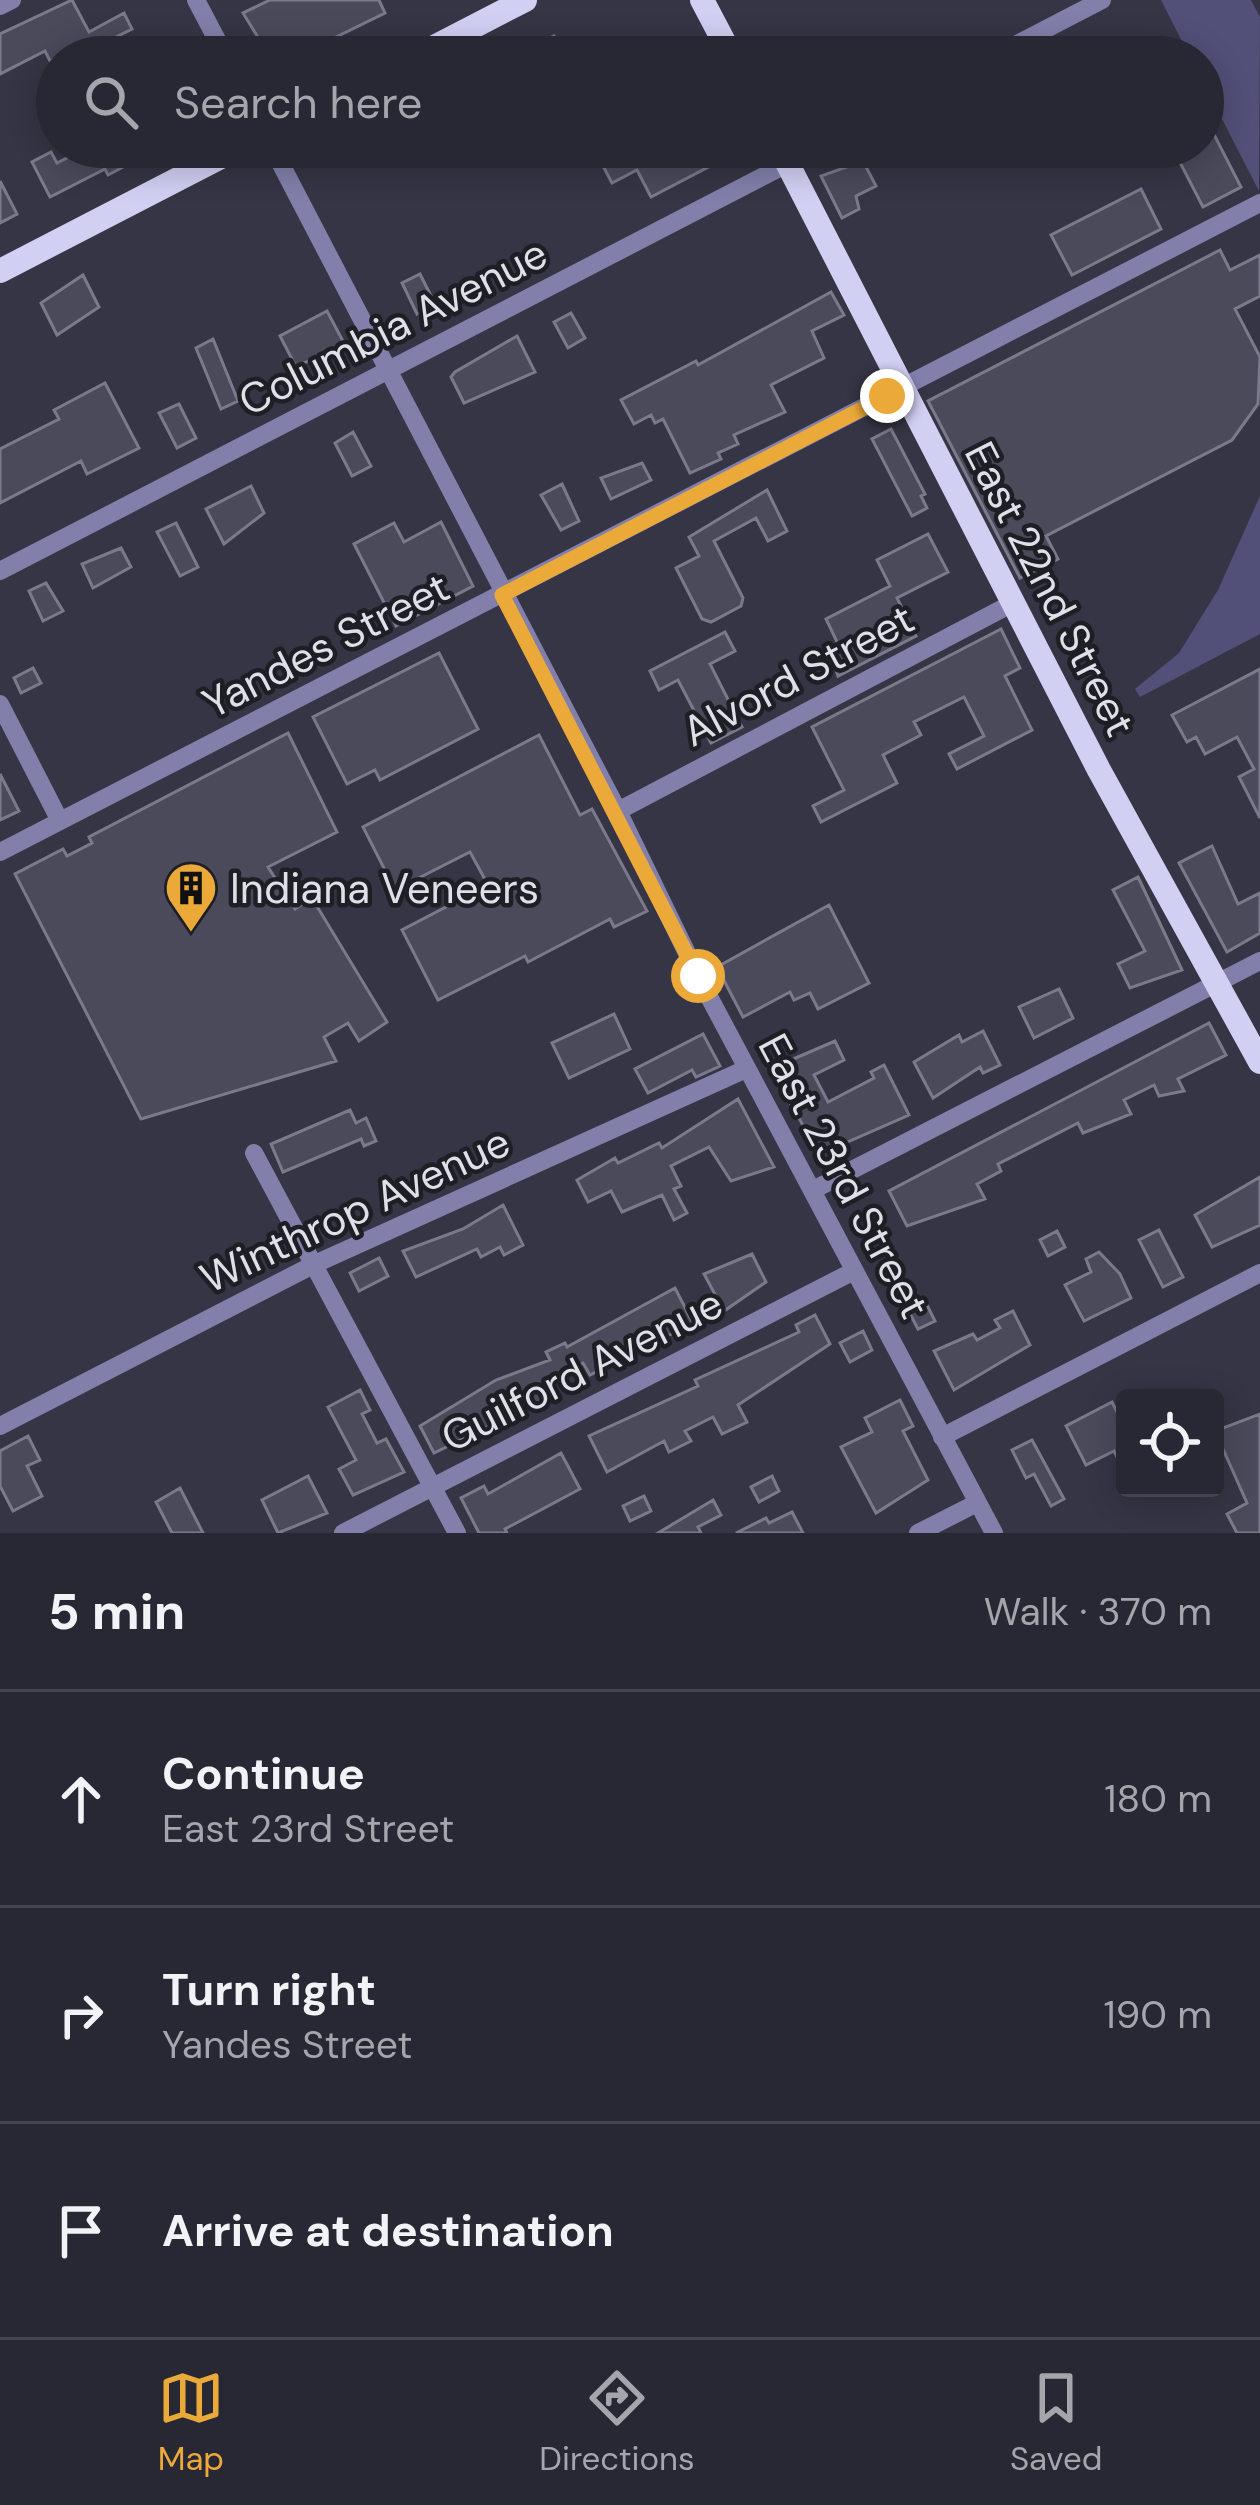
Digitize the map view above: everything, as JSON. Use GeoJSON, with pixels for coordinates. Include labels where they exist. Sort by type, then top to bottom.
{"type":"FeatureCollection","features":[{"type":"Feature","properties":{"kind":"main road"},"geometry":{"type":"LineString","coordinates":[[456,36],[525,0]]}},
{"type":"Feature","properties":{"kind":"main road"},"geometry":{"type":"LineString","coordinates":[[702,0],[721,36]]}},
{"type":"Feature","properties":{"kind":"main road"},"geometry":{"type":"LineString","coordinates":[[0,272],[200,168]]}},
{"type":"Feature","properties":{"kind":"main road","name":"East 22nd Street"},"geometry":{"type":"LineString","coordinates":[[789,168],[1013,603],[1260,1062]]}},
{"type":"Feature","properties":{"kind":"street"},"geometry":{"type":"LineString","coordinates":[[0,6],[12,0]]}},
{"type":"Feature","properties":{"kind":"street"},"geometry":{"type":"LineString","coordinates":[[196,0],[215,36]]}},
{"type":"Feature","properties":{"kind":"street"},"geometry":{"type":"LineString","coordinates":[[1033,36],[1102,0]]}},
{"type":"Feature","properties":{"kind":"street","name":"East 23rd Street"},"geometry":{"type":"LineString","coordinates":[[283,168],[746,1069],[994,1533]]}},
{"type":"Feature","properties":{"kind":"street","name":"Columbia Avenue"},"geometry":{"type":"LineString","coordinates":[[0,571],[387,371],[761,168]]}},
{"type":"Feature","properties":{"kind":"street","name":"Yandes Street"},"geometry":{"type":"LineString","coordinates":[[0,852],[1260,203]]}},
{"type":"Feature","properties":{"kind":"street","name":"Alvord Street"},"geometry":{"type":"LineString","coordinates":[[617,811],[1013,603]]}},
{"type":"Feature","properties":{"kind":"street"},"geometry":{"type":"LineString","coordinates":[[0,704],[61,820]]}},
{"type":"Feature","properties":{"kind":"street"},"geometry":{"type":"LineString","coordinates":[[813,1190],[1260,961]]}},
{"type":"Feature","properties":{"kind":"street","name":"Winthrop Avenue"},"geometry":{"type":"LineString","coordinates":[[0,1426],[315,1264],[746,1069]]}},
{"type":"Feature","properties":{"kind":"street"},"geometry":{"type":"LineString","coordinates":[[254,1153],[457,1533]]}},
{"type":"Feature","properties":{"kind":"street","name":"Guilford Avenue"},"geometry":{"type":"LineString","coordinates":[[343,1533],[854,1271]]}},
{"type":"Feature","properties":{"kind":"street"},"geometry":{"type":"LineString","coordinates":[[942,1437],[1260,1273]]}},
{"type":"Feature","properties":{"kind":"street"},"geometry":{"type":"LineString","coordinates":[[918,1533],[977,1503]]}},
{"type":"Feature","properties":{"kind":"shaded area"},"geometry":{"type":"Polygon","coordinates":[[[1161,0],[1251,0],[1260,17],[1259,191],[1224,123],[1224,36],[1179,36],[1161,0]]]}},
{"type":"Feature","properties":{"kind":"shaded area"},"geometry":{"type":"Polygon","coordinates":[[[1260,496],[1260,634],[1140,697],[1135,689],[1179,653],[1218,590],[1260,496]]]}},
{"type":"Feature","properties":{"kind":"building"},"geometry":{"type":"Polygon","coordinates":[[[72,0],[89,32],[124,13],[132,29],[118,36],[36,36],[36,56],[0,74],[0,34],[72,0]]]}},
{"type":"Feature","properties":{"kind":"building"},"geometry":{"type":"Polygon","coordinates":[[[270,0],[379,0],[385,13],[338,36],[257,36],[243,13],[270,0]]]}},
{"type":"Feature","properties":{"kind":"building"},"geometry":{"type":"Polygon","coordinates":[[[1224,154],[1241,187],[1203,207],[1183,168],[1224,168],[1224,154]]]}},
{"type":"Feature","properties":{"kind":"building"},"geometry":{"type":"Polygon","coordinates":[[[36,160],[36,168],[121,168],[108,175],[105,169],[50,197],[32,162],[36,160]]]}},
{"type":"Feature","properties":{"kind":"building"},"geometry":{"type":"Polygon","coordinates":[[[604,168],[706,168],[651,197],[637,170],[612,183],[604,168]]]}},
{"type":"Feature","properties":{"kind":"building"},"geometry":{"type":"Polygon","coordinates":[[[843,168],[867,168],[876,186],[856,196],[859,209],[842,218],[821,176],[843,168]]]}},
{"type":"Feature","properties":{"kind":"building"},"geometry":{"type":"Polygon","coordinates":[[[0,181],[17,214],[0,223],[0,181]]]}},
{"type":"Feature","properties":{"kind":"building"},"geometry":{"type":"Polygon","coordinates":[[[1141,189],[1161,229],[1072,275],[1051,235],[1141,189]]]}},
{"type":"Feature","properties":{"kind":"building"},"geometry":{"type":"Polygon","coordinates":[[[1220,250],[1230,270],[1260,255],[1260,296],[1235,309],[1260,357],[1258,404],[1232,440],[1046,536],[1058,559],[1020,578],[928,401],[1220,250]]]}},
{"type":"Feature","properties":{"kind":"building"},"geometry":{"type":"Polygon","coordinates":[[[420,274],[435,304],[417,314],[402,283],[420,274]]]}},
{"type":"Feature","properties":{"kind":"building"},"geometry":{"type":"Polygon","coordinates":[[[83,275],[99,307],[57,335],[41,303],[83,275]]]}},
{"type":"Feature","properties":{"kind":"building"},"geometry":{"type":"Polygon","coordinates":[[[831,292],[844,315],[812,331],[824,358],[771,385],[785,412],[734,435],[738,444],[718,453],[721,459],[690,473],[663,419],[655,423],[651,415],[634,424],[621,400],[696,361],[698,365],[831,292]]]}},
{"type":"Feature","properties":{"kind":"building"},"geometry":{"type":"Polygon","coordinates":[[[327,311],[344,343],[296,367],[280,336],[327,311]]]}},
{"type":"Feature","properties":{"kind":"building"},"geometry":{"type":"Polygon","coordinates":[[[571,313],[585,338],[568,348],[554,322],[571,313]]]}},
{"type":"Feature","properties":{"kind":"building"},"geometry":{"type":"Polygon","coordinates":[[[517,336],[535,372],[464,403],[451,377],[517,336]]]}},
{"type":"Feature","properties":{"kind":"building"},"geometry":{"type":"Polygon","coordinates":[[[213,339],[238,401],[221,409],[196,348],[213,339]]]}},
{"type":"Feature","properties":{"kind":"building"},"geometry":{"type":"Polygon","coordinates":[[[105,383],[139,448],[87,474],[81,461],[0,503],[0,449],[59,419],[54,410],[105,383]]]}},
{"type":"Feature","properties":{"kind":"building"},"geometry":{"type":"Polygon","coordinates":[[[179,404],[196,438],[177,448],[159,413],[179,404]]]}},
{"type":"Feature","properties":{"kind":"building"},"geometry":{"type":"Polygon","coordinates":[[[891,429],[925,494],[921,496],[927,508],[912,516],[872,439],[891,429]]]}},
{"type":"Feature","properties":{"kind":"building"},"geometry":{"type":"Polygon","coordinates":[[[353,432],[371,466],[352,476],[335,443],[353,432]]]}},
{"type":"Feature","properties":{"kind":"building"},"geometry":{"type":"Polygon","coordinates":[[[642,463],[651,480],[611,499],[601,478],[642,463]]]}},
{"type":"Feature","properties":{"kind":"building"},"geometry":{"type":"Polygon","coordinates":[[[562,484],[579,521],[561,530],[541,495],[562,484]]]}},
{"type":"Feature","properties":{"kind":"building"},"geometry":{"type":"Polygon","coordinates":[[[251,486],[264,513],[224,544],[206,509],[251,486]]]}},
{"type":"Feature","properties":{"kind":"building"},"geometry":{"type":"Polygon","coordinates":[[[767,490],[787,531],[768,541],[756,518],[714,541],[743,598],[741,606],[711,622],[702,619],[676,568],[699,556],[689,537],[767,490]]]}},
{"type":"Feature","properties":{"kind":"building"},"geometry":{"type":"Polygon","coordinates":[[[441,522],[473,586],[396,626],[354,544],[394,523],[404,542],[441,522]]]}},
{"type":"Feature","properties":{"kind":"building"},"geometry":{"type":"Polygon","coordinates":[[[176,523],[198,567],[180,576],[157,532],[176,523]]]}},
{"type":"Feature","properties":{"kind":"building"},"geometry":{"type":"Polygon","coordinates":[[[928,534],[948,572],[897,598],[916,636],[838,676],[830,651],[839,646],[826,619],[890,586],[877,560],[928,534]]]}},
{"type":"Feature","properties":{"kind":"building"},"geometry":{"type":"Polygon","coordinates":[[[121,548],[131,567],[93,588],[82,564],[121,548]]]}},
{"type":"Feature","properties":{"kind":"building"},"geometry":{"type":"Polygon","coordinates":[[[46,583],[63,611],[43,621],[29,591],[46,583]]]}},
{"type":"Feature","properties":{"kind":"building"},"geometry":{"type":"Polygon","coordinates":[[[1001,629],[1020,668],[1005,676],[1032,730],[957,769],[949,754],[984,736],[964,697],[914,722],[921,735],[883,755],[897,783],[821,822],[813,806],[844,790],[812,727],[1001,629]]]}},
{"type":"Feature","properties":{"kind":"building"},"geometry":{"type":"Polygon","coordinates":[[[725,632],[735,651],[710,664],[742,727],[711,743],[678,680],[659,690],[650,671],[725,632]]]}},
{"type":"Feature","properties":{"kind":"building"},"geometry":{"type":"Polygon","coordinates":[[[439,653],[478,729],[380,780],[375,770],[347,784],[313,717],[439,653]]]}},
{"type":"Feature","properties":{"kind":"building"},"geometry":{"type":"Polygon","coordinates":[[[33,668],[41,683],[21,693],[14,678],[33,668]]]}},
{"type":"Feature","properties":{"kind":"building"},"geometry":{"type":"Polygon","coordinates":[[[1260,669],[1260,818],[1239,777],[1254,769],[1237,737],[1205,754],[1196,737],[1187,742],[1172,715],[1260,669]]]}},
{"type":"Feature","properties":{"kind":"building","name":"Indiana Veneers"},"geometry":{"type":"Polygon","coordinates":[[[288,733],[337,832],[268,867],[295,909],[312,898],[387,1022],[359,1041],[348,1023],[324,1037],[336,1061],[141,1119],[15,874],[63,849],[67,856],[92,843],[89,837],[288,733]]]}},
{"type":"Feature","properties":{"kind":"building"},"geometry":{"type":"Polygon","coordinates":[[[539,735],[580,815],[592,809],[647,911],[614,927],[610,919],[528,962],[525,956],[438,1000],[402,930],[488,885],[470,852],[395,890],[363,827],[539,735]]]}},
{"type":"Feature","properties":{"kind":"building"},"geometry":{"type":"Polygon","coordinates":[[[0,774],[19,811],[0,820],[0,774]]]}},
{"type":"Feature","properties":{"kind":"building"},"geometry":{"type":"Polygon","coordinates":[[[1212,846],[1238,904],[1260,893],[1260,933],[1227,952],[1179,863],[1212,846]]]}},
{"type":"Feature","properties":{"kind":"building"},"geometry":{"type":"Polygon","coordinates":[[[1138,877],[1182,970],[1130,988],[1118,964],[1145,951],[1113,890],[1138,877]]]}},
{"type":"Feature","properties":{"kind":"building"},"geometry":{"type":"Polygon","coordinates":[[[829,905],[869,983],[818,1009],[810,993],[794,1000],[790,992],[743,1017],[717,967],[829,905]]]}},
{"type":"Feature","properties":{"kind":"building"},"geometry":{"type":"Polygon","coordinates":[[[1059,989],[1073,1018],[1034,1038],[1019,1007],[1059,989]]]}},
{"type":"Feature","properties":{"kind":"building"},"geometry":{"type":"Polygon","coordinates":[[[614,1014],[630,1049],[569,1078],[552,1043],[614,1014]]]}},
{"type":"Feature","properties":{"kind":"building"},"geometry":{"type":"Polygon","coordinates":[[[1209,1023],[1226,1055],[1178,1079],[1184,1091],[1159,1096],[1154,1085],[1124,1100],[1131,1114],[1083,1133],[1078,1123],[998,1164],[1001,1171],[977,1184],[985,1199],[907,1226],[889,1191],[1209,1023]]]}},
{"type":"Feature","properties":{"kind":"building"},"geometry":{"type":"Polygon","coordinates":[[[983,1031],[1000,1065],[983,1073],[980,1067],[933,1098],[914,1062],[959,1035],[962,1042],[983,1031]]]}},
{"type":"Feature","properties":{"kind":"building"},"geometry":{"type":"Polygon","coordinates":[[[703,1034],[720,1066],[696,1077],[692,1070],[648,1093],[635,1069],[703,1034]]]}},
{"type":"Feature","properties":{"kind":"building"},"geometry":{"type":"Polygon","coordinates":[[[835,1041],[844,1060],[814,1075],[828,1102],[874,1078],[871,1072],[884,1065],[909,1115],[820,1154],[770,1069],[835,1041]]]}},
{"type":"Feature","properties":{"kind":"building"},"geometry":{"type":"Polygon","coordinates":[[[738,1099],[774,1167],[731,1181],[709,1147],[671,1166],[681,1186],[674,1189],[687,1213],[674,1220],[662,1195],[622,1212],[611,1191],[588,1202],[577,1180],[615,1158],[618,1163],[659,1143],[662,1148],[738,1099]]]}},
{"type":"Feature","properties":{"kind":"building"},"geometry":{"type":"Polygon","coordinates":[[[350,1110],[356,1123],[366,1118],[376,1141],[364,1146],[361,1139],[283,1172],[271,1144],[350,1110]]]}},
{"type":"Feature","properties":{"kind":"building"},"geometry":{"type":"Polygon","coordinates":[[[1260,1177],[1260,1225],[1212,1247],[1195,1215],[1260,1177]]]}},
{"type":"Feature","properties":{"kind":"building"},"geometry":{"type":"Polygon","coordinates":[[[503,1205],[523,1245],[504,1255],[500,1247],[481,1257],[477,1249],[416,1277],[403,1251],[463,1229],[503,1205]]]}},
{"type":"Feature","properties":{"kind":"building"},"geometry":{"type":"Polygon","coordinates":[[[1159,1230],[1183,1277],[1163,1287],[1139,1240],[1159,1230]]]}},
{"type":"Feature","properties":{"kind":"building"},"geometry":{"type":"Polygon","coordinates":[[[1057,1231],[1065,1247],[1048,1256],[1040,1240],[1057,1231]]]}},
{"type":"Feature","properties":{"kind":"building"},"geometry":{"type":"Polygon","coordinates":[[[1099,1252],[1120,1274],[1131,1298],[1084,1321],[1065,1285],[1091,1272],[1086,1259],[1099,1252]]]}},
{"type":"Feature","properties":{"kind":"building"},"geometry":{"type":"Polygon","coordinates":[[[752,1254],[766,1282],[724,1311],[704,1274],[752,1254]]]}},
{"type":"Feature","properties":{"kind":"building"},"geometry":{"type":"Polygon","coordinates":[[[379,1258],[388,1276],[359,1291],[350,1273],[379,1258]]]}},
{"type":"Feature","properties":{"kind":"building"},"geometry":{"type":"Polygon","coordinates":[[[675,1288],[693,1323],[590,1375],[583,1363],[550,1380],[556,1393],[434,1453],[420,1426],[496,1380],[550,1360],[546,1352],[565,1343],[567,1347],[675,1288]]]}},
{"type":"Feature","properties":{"kind":"building"},"geometry":{"type":"Polygon","coordinates":[[[926,1303],[935,1321],[918,1329],[909,1312],[926,1303]]]}},
{"type":"Feature","properties":{"kind":"building"},"geometry":{"type":"Polygon","coordinates":[[[1013,1311],[1030,1345],[954,1390],[934,1351],[973,1334],[977,1340],[1000,1328],[995,1320],[1013,1311]]]}},
{"type":"Feature","properties":{"kind":"building"},"geometry":{"type":"Polygon","coordinates":[[[815,1315],[830,1344],[738,1405],[747,1422],[722,1434],[713,1417],[685,1431],[691,1441],[669,1452],[664,1441],[607,1472],[589,1436],[799,1332],[796,1325],[815,1315]]]}},
{"type":"Feature","properties":{"kind":"building"},"geometry":{"type":"Polygon","coordinates":[[[863,1331],[872,1350],[850,1362],[840,1343],[863,1331]]]}},
{"type":"Feature","properties":{"kind":"building"},"geometry":{"type":"Polygon","coordinates":[[[360,1390],[370,1410],[362,1414],[377,1443],[386,1439],[404,1472],[353,1495],[339,1469],[356,1460],[328,1407],[360,1390]]]}},
{"type":"Feature","properties":{"kind":"building"},"geometry":{"type":"Polygon","coordinates":[[[900,1400],[913,1426],[903,1431],[928,1480],[876,1513],[841,1447],[872,1432],[865,1418],[900,1400]]]}},
{"type":"Feature","properties":{"kind":"building"},"geometry":{"type":"Polygon","coordinates":[[[1112,1402],[1116,1455],[1114,1451],[1086,1465],[1066,1426],[1112,1402]]]}},
{"type":"Feature","properties":{"kind":"building"},"geometry":{"type":"Polygon","coordinates":[[[1260,1414],[1260,1533],[1237,1533],[1227,1514],[1247,1503],[1224,1451],[1224,1428],[1260,1414]]]}},
{"type":"Feature","properties":{"kind":"building"},"geometry":{"type":"Polygon","coordinates":[[[28,1436],[40,1460],[27,1466],[42,1496],[13,1511],[0,1486],[0,1451],[28,1436]]]}},
{"type":"Feature","properties":{"kind":"building"},"geometry":{"type":"Polygon","coordinates":[[[1032,1440],[1064,1499],[1051,1506],[1034,1474],[1026,1478],[1012,1450],[1032,1440]]]}},
{"type":"Feature","properties":{"kind":"building"},"geometry":{"type":"Polygon","coordinates":[[[561,1453],[580,1489],[505,1529],[507,1533],[479,1533],[461,1498],[484,1486],[488,1494],[561,1453]]]}},
{"type":"Feature","properties":{"kind":"building"},"geometry":{"type":"Polygon","coordinates":[[[308,1476],[327,1513],[278,1533],[262,1500],[308,1476]]]}},
{"type":"Feature","properties":{"kind":"building"},"geometry":{"type":"Polygon","coordinates":[[[772,1476],[779,1491],[759,1502],[751,1487],[772,1476]]]}},
{"type":"Feature","properties":{"kind":"building"},"geometry":{"type":"Polygon","coordinates":[[[180,1488],[203,1533],[172,1533],[156,1502],[180,1488]]]}},
{"type":"Feature","properties":{"kind":"building"},"geometry":{"type":"Polygon","coordinates":[[[644,1496],[651,1511],[630,1521],[623,1506],[644,1496]]]}},
{"type":"Feature","properties":{"kind":"building"},"geometry":{"type":"Polygon","coordinates":[[[713,1500],[721,1515],[698,1527],[701,1533],[658,1533],[713,1500]]]}},
{"type":"Feature","properties":{"kind":"building"},"geometry":{"type":"Polygon","coordinates":[[[792,1512],[803,1533],[736,1533],[766,1518],[769,1523],[792,1512]]]}},
{"type":"Feature","properties":{"kind":"place","name":"Indiana Veneers"},"geometry":{"type":"Point","coordinates":[191,934]}},
{"type":"Feature","properties":{"kind":"route"},"geometry":{"type":"LineString","coordinates":[[698,976],[666,905],[502,595],[887,396]]}}]}
